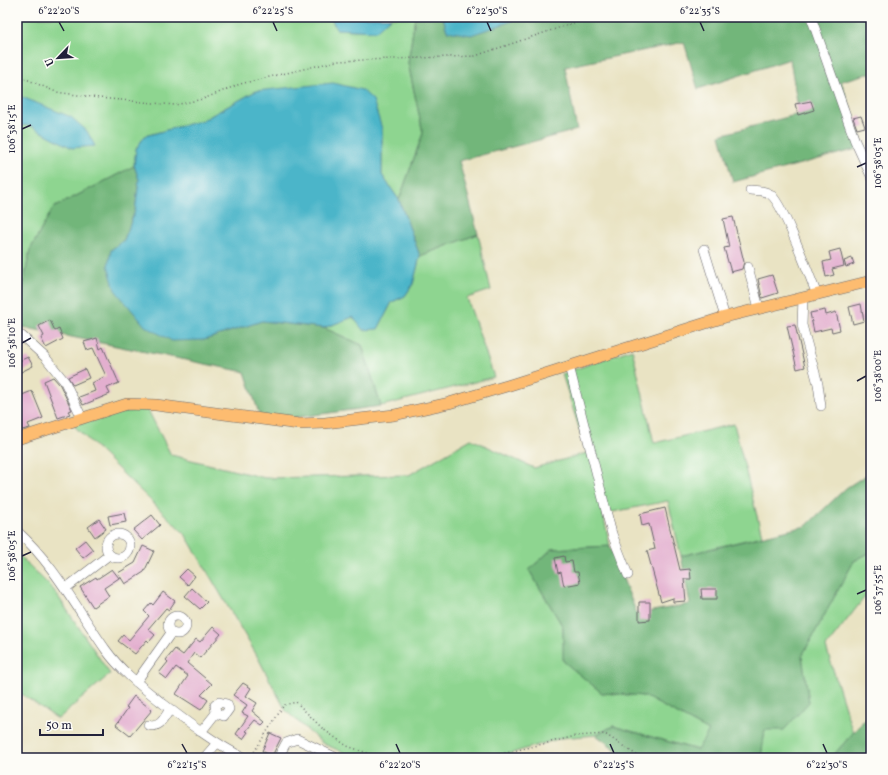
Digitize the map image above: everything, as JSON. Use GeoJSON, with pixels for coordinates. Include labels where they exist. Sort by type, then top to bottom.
{"type":"FeatureCollection","features":[{"type":"Feature","properties":{"kind":"main road"},"geometry":{"type":"LineString","coordinates":[[17,440],[127,404],[156,405],[299,424],[325,423],[394,415],[449,402],[725,317],[871,281]]}},
{"type":"Feature","properties":{"kind":"street"},"geometry":{"type":"LineString","coordinates":[[811,17],[856,141],[871,176]]}},
{"type":"Feature","properties":{"kind":"street"},"geometry":{"type":"LineString","coordinates":[[750,190],[764,191],[772,195],[784,214],[790,232],[817,294]]}},
{"type":"Feature","properties":{"kind":"street"},"geometry":{"type":"LineString","coordinates":[[704,249],[725,317]]}},
{"type":"Feature","properties":{"kind":"street"},"geometry":{"type":"LineString","coordinates":[[748,267],[759,308]]}},
{"type":"Feature","properties":{"kind":"street"},"geometry":{"type":"LineString","coordinates":[[803,298],[802,325],[818,384],[821,406]]}},
{"type":"Feature","properties":{"kind":"street"},"geometry":{"type":"LineString","coordinates":[[17,336],[22,336],[45,357],[66,382],[82,418]]}},
{"type":"Feature","properties":{"kind":"street"},"geometry":{"type":"LineString","coordinates":[[569,366],[612,534],[628,575]]}},
{"type":"Feature","properties":{"kind":"street"},"geometry":{"type":"LineString","coordinates":[[17,531],[38,552],[66,588],[107,651],[121,668],[136,682],[201,732],[217,743],[249,758]]}},
{"type":"Feature","properties":{"kind":"street"},"geometry":{"type":"LineString","coordinates":[[66,588],[109,555]]}},
{"type":"Feature","properties":{"kind":"street"},"geometry":{"type":"LineString","coordinates":[[136,682],[171,633]]}},
{"type":"Feature","properties":{"kind":"street"},"geometry":{"type":"LineString","coordinates":[[148,725],[154,727],[159,725],[170,708]]}},
{"type":"Feature","properties":{"kind":"street"},"geometry":{"type":"LineString","coordinates":[[201,732],[216,714]]}},
{"type":"Feature","properties":{"kind":"street"},"geometry":{"type":"LineString","coordinates":[[278,758],[286,742],[297,739],[337,758]]}},
{"type":"Feature","properties":{"kind":"street"},"geometry":{"type":"LineString","coordinates":[[204,758],[217,743]]}},
{"type":"Feature","properties":{"kind":"street"},"geometry":{"type":"LineString","coordinates":[[546,758],[557,758]]}},
{"type":"Feature","properties":{"kind":"path"},"geometry":{"type":"LineString","coordinates":[[17,75],[56,92],[174,105],[203,99],[240,84],[337,62],[475,56],[591,17]]}},
{"type":"Feature","properties":{"kind":"path"},"geometry":{"type":"LineString","coordinates":[[249,758],[284,705],[296,702],[323,729],[347,746],[382,758]]}},
{"type":"Feature","properties":{"kind":"path"},"geometry":{"type":"LineString","coordinates":[[485,758],[508,754],[576,736],[605,734],[641,758]]}},
{"type":"Feature","properties":{"kind":"green space"},"geometry":{"type":"Polygon","coordinates":[[[17,17],[331,17],[336,29],[375,31],[391,17],[415,17],[408,63],[423,133],[399,200],[382,175],[382,129],[256,91],[203,120],[145,136],[136,149],[134,166],[53,208],[30,250],[22,292],[17,292],[17,17]]]}},
{"type":"Feature","properties":{"kind":"green space"},"geometry":{"type":"Polygon","coordinates":[[[415,17],[443,17],[447,31],[512,20],[511,17],[871,17],[871,73],[841,81],[864,147],[733,182],[720,135],[799,114],[790,59],[698,89],[684,42],[565,67],[577,130],[459,161],[478,234],[420,256],[399,200],[423,133],[408,63],[415,17]]]}},
{"type":"Feature","properties":{"kind":"green space"},"geometry":{"type":"Polygon","coordinates":[[[134,166],[139,179],[135,211],[124,240],[111,250],[204,340],[262,321],[324,328],[362,345],[381,406],[262,422],[245,372],[17,326],[17,292],[22,292],[30,250],[53,208],[134,166]]]}},
{"type":"Feature","properties":{"kind":"green space"},"geometry":{"type":"Polygon","coordinates":[[[478,234],[491,290],[467,298],[494,377],[381,406],[362,345],[324,328],[353,317],[378,329],[392,302],[405,296],[413,284],[420,256],[478,234]]]}},
{"type":"Feature","properties":{"kind":"green space"},"geometry":{"type":"Polygon","coordinates":[[[632,349],[654,443],[734,424],[762,536],[681,556],[668,501],[603,514],[610,546],[552,549],[529,570],[563,627],[564,661],[602,693],[644,696],[709,731],[698,750],[613,726],[596,735],[561,738],[509,754],[473,758],[356,758],[322,743],[286,711],[256,654],[185,534],[73,425],[107,415],[147,408],[171,455],[265,478],[409,475],[471,439],[534,468],[587,453],[562,374],[632,349]]]}},
{"type":"Feature","properties":{"kind":"green space"},"geometry":{"type":"Polygon","coordinates":[[[871,472],[871,552],[854,561],[802,656],[809,702],[784,730],[765,730],[761,757],[763,758],[627,758],[596,735],[613,726],[697,750],[709,731],[644,696],[602,693],[563,661],[563,627],[529,570],[552,549],[610,546],[637,614],[690,604],[681,556],[806,526],[846,488],[871,472]]]}},
{"type":"Feature","properties":{"kind":"green space"},"geometry":{"type":"Polygon","coordinates":[[[871,552],[871,589],[826,647],[853,733],[831,758],[761,757],[765,729],[809,702],[802,656],[854,561],[871,552]]]}},
{"type":"Feature","properties":{"kind":"green space"},"geometry":{"type":"Polygon","coordinates":[[[17,553],[53,589],[110,674],[58,719],[17,691],[17,553]]]}},
{"type":"Feature","properties":{"kind":"green space"},"geometry":{"type":"Polygon","coordinates":[[[871,712],[871,758],[831,758],[871,712]]]}},
{"type":"Feature","properties":{"kind":"water"},"geometry":{"type":"Polygon","coordinates":[[[331,17],[391,17],[376,31],[336,29],[331,17]]]}},
{"type":"Feature","properties":{"kind":"water"},"geometry":{"type":"Polygon","coordinates":[[[443,17],[511,17],[512,21],[471,35],[447,31],[443,17]]]}},
{"type":"Feature","properties":{"kind":"water"},"geometry":{"type":"Polygon","coordinates":[[[333,83],[362,90],[373,100],[382,129],[382,175],[399,200],[420,256],[413,284],[405,296],[392,302],[378,329],[363,330],[353,317],[324,328],[262,321],[204,340],[172,341],[145,326],[115,290],[108,266],[111,250],[124,240],[135,211],[139,180],[134,165],[136,149],[145,136],[203,120],[256,91],[333,83]]]}},
{"type":"Feature","properties":{"kind":"water"},"geometry":{"type":"Polygon","coordinates":[[[17,95],[71,117],[87,131],[95,146],[72,148],[31,126],[17,125],[17,95]]]}},
{"type":"Feature","properties":{"kind":"building"},"geometry":{"type":"Polygon","coordinates":[[[811,101],[814,110],[798,115],[795,104],[811,101]]]}},
{"type":"Feature","properties":{"kind":"building"},"geometry":{"type":"Polygon","coordinates":[[[861,116],[865,127],[857,129],[853,118],[861,116]]]}},
{"type":"Feature","properties":{"kind":"building"},"geometry":{"type":"Polygon","coordinates":[[[733,217],[744,262],[742,269],[731,272],[724,248],[729,247],[723,219],[733,217]]]}},
{"type":"Feature","properties":{"kind":"building"},"geometry":{"type":"Polygon","coordinates":[[[840,249],[844,266],[832,269],[834,275],[826,277],[823,262],[831,260],[829,252],[840,249]]]}},
{"type":"Feature","properties":{"kind":"building"},"geometry":{"type":"Polygon","coordinates":[[[852,258],[854,264],[846,267],[844,261],[852,258]]]}},
{"type":"Feature","properties":{"kind":"building"},"geometry":{"type":"Polygon","coordinates":[[[772,275],[778,293],[762,298],[758,279],[772,275]]]}},
{"type":"Feature","properties":{"kind":"building"},"geometry":{"type":"Polygon","coordinates":[[[861,304],[864,321],[853,324],[849,307],[861,304]]]}},
{"type":"Feature","properties":{"kind":"building"},"geometry":{"type":"Polygon","coordinates":[[[825,310],[826,315],[836,312],[840,330],[832,332],[831,328],[814,332],[810,313],[825,310]]]}},
{"type":"Feature","properties":{"kind":"building"},"geometry":{"type":"Polygon","coordinates":[[[50,320],[55,331],[59,329],[63,339],[46,348],[41,338],[44,336],[39,326],[50,320]]]}},
{"type":"Feature","properties":{"kind":"building"},"geometry":{"type":"Polygon","coordinates":[[[795,325],[805,367],[797,369],[787,326],[795,325]]]}},
{"type":"Feature","properties":{"kind":"building"},"geometry":{"type":"Polygon","coordinates":[[[97,338],[100,349],[103,347],[119,383],[107,388],[110,394],[83,405],[79,397],[95,391],[92,383],[106,376],[93,348],[87,350],[84,342],[97,338]]]}},
{"type":"Feature","properties":{"kind":"building"},"geometry":{"type":"Polygon","coordinates":[[[28,357],[33,366],[17,374],[17,362],[28,357]]]}},
{"type":"Feature","properties":{"kind":"building"},"geometry":{"type":"Polygon","coordinates":[[[85,369],[89,378],[73,385],[68,377],[85,369]]]}},
{"type":"Feature","properties":{"kind":"building"},"geometry":{"type":"Polygon","coordinates":[[[53,377],[60,385],[72,410],[68,411],[70,414],[58,418],[44,381],[53,377]]]}},
{"type":"Feature","properties":{"kind":"building"},"geometry":{"type":"Polygon","coordinates":[[[32,391],[43,418],[28,424],[30,428],[18,431],[17,397],[32,391]]]}},
{"type":"Feature","properties":{"kind":"building"},"geometry":{"type":"Polygon","coordinates":[[[665,508],[680,570],[690,569],[691,579],[684,579],[686,601],[673,602],[673,598],[661,602],[647,551],[655,549],[649,524],[642,526],[640,514],[665,508]]]}},
{"type":"Feature","properties":{"kind":"building"},"geometry":{"type":"Polygon","coordinates":[[[124,513],[126,522],[110,525],[108,516],[124,513]]]}},
{"type":"Feature","properties":{"kind":"building"},"geometry":{"type":"Polygon","coordinates":[[[152,515],[160,525],[142,540],[133,530],[152,515]]]}},
{"type":"Feature","properties":{"kind":"building"},"geometry":{"type":"Polygon","coordinates":[[[99,519],[106,529],[95,537],[88,527],[99,519]]]}},
{"type":"Feature","properties":{"kind":"building"},"geometry":{"type":"Polygon","coordinates":[[[85,540],[93,550],[83,558],[75,548],[85,540]]]}},
{"type":"Feature","properties":{"kind":"building"},"geometry":{"type":"Polygon","coordinates":[[[143,546],[154,551],[144,572],[125,584],[118,573],[135,563],[143,546]]]}},
{"type":"Feature","properties":{"kind":"building"},"geometry":{"type":"Polygon","coordinates":[[[564,556],[565,562],[572,561],[574,572],[578,572],[580,583],[564,586],[561,572],[558,573],[555,558],[564,556]]]}},
{"type":"Feature","properties":{"kind":"building"},"geometry":{"type":"Polygon","coordinates":[[[112,569],[119,578],[104,588],[109,596],[93,607],[80,587],[96,577],[97,579],[112,569]]]}},
{"type":"Feature","properties":{"kind":"building"},"geometry":{"type":"Polygon","coordinates":[[[187,569],[195,576],[188,585],[179,577],[187,569]]]}},
{"type":"Feature","properties":{"kind":"building"},"geometry":{"type":"Polygon","coordinates":[[[192,588],[207,602],[200,609],[185,596],[192,588]]]}},
{"type":"Feature","properties":{"kind":"building"},"geometry":{"type":"Polygon","coordinates":[[[701,589],[717,589],[717,599],[702,599],[701,589]]]}},
{"type":"Feature","properties":{"kind":"building"},"geometry":{"type":"Polygon","coordinates":[[[163,592],[175,601],[169,610],[166,608],[148,629],[155,635],[149,642],[147,640],[135,654],[118,641],[123,635],[129,640],[149,616],[144,611],[151,603],[153,605],[163,592]]]}},
{"type":"Feature","properties":{"kind":"building"},"geometry":{"type":"Polygon","coordinates":[[[639,602],[650,602],[650,620],[639,621],[639,602]]]}},
{"type":"Feature","properties":{"kind":"building"},"geometry":{"type":"Polygon","coordinates":[[[213,627],[221,634],[200,658],[194,653],[187,663],[212,684],[201,695],[208,700],[201,710],[176,694],[188,676],[176,667],[167,679],[159,673],[168,662],[166,660],[175,649],[183,655],[196,639],[200,642],[213,627]]]}},
{"type":"Feature","properties":{"kind":"building"},"geometry":{"type":"Polygon","coordinates":[[[243,683],[251,688],[246,696],[257,703],[252,711],[265,722],[262,725],[255,720],[246,731],[248,732],[243,739],[236,734],[248,716],[242,713],[247,705],[233,695],[243,683]]]}},
{"type":"Feature","properties":{"kind":"building"},"geometry":{"type":"Polygon","coordinates":[[[134,696],[152,710],[130,736],[116,725],[128,708],[126,707],[134,696]]]}},
{"type":"Feature","properties":{"kind":"building"},"geometry":{"type":"Polygon","coordinates":[[[270,733],[281,738],[272,756],[262,751],[270,733]]]}}]}
